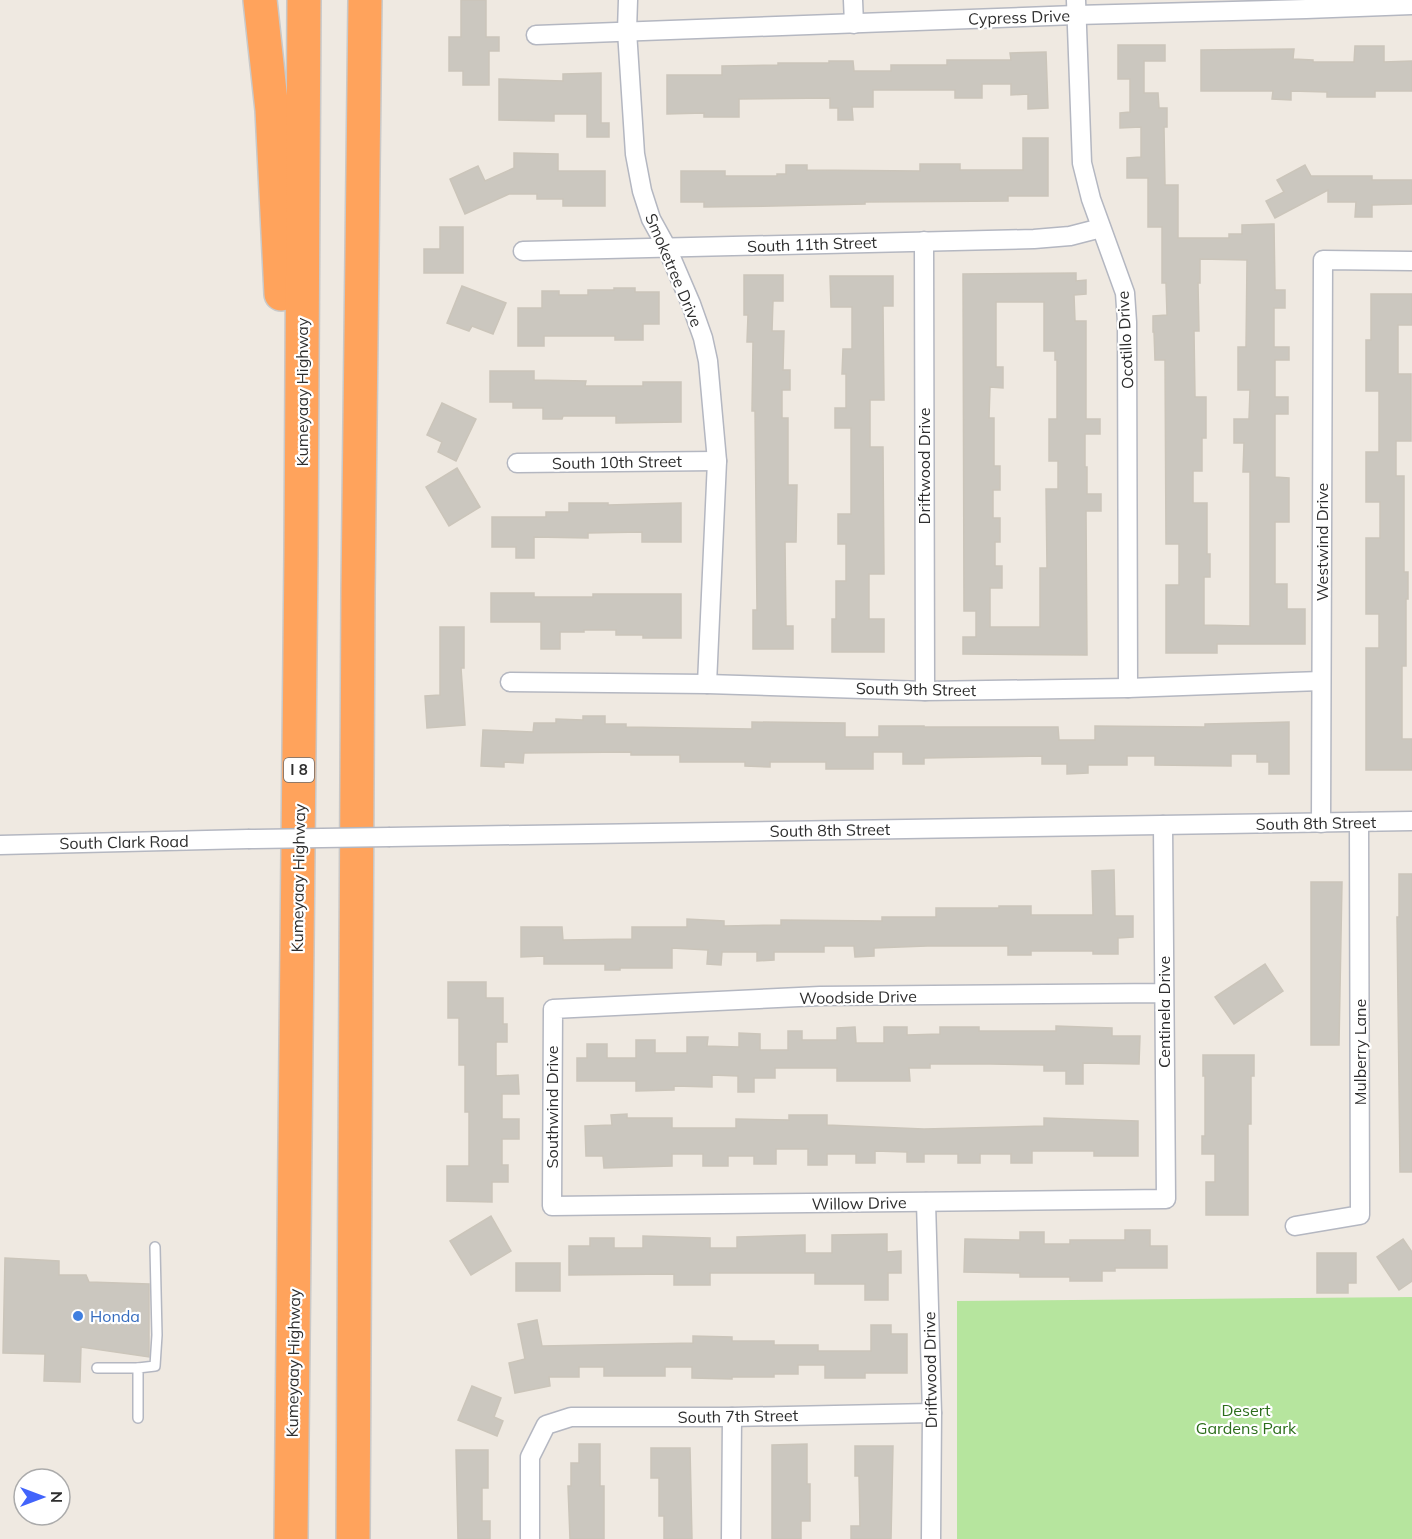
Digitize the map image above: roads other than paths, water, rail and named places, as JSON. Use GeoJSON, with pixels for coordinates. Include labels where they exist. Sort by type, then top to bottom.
{"type":"FeatureCollection","features":[{"type":"Feature","properties":{"kind":"highway"},"geometry":{"type":"LineString","coordinates":[[260,0],[272,110],[281,274],[284,490],[301,553]]}},
{"type":"Feature","properties":{"kind":"highway","name":"Kumeyaay Highway"},"geometry":{"type":"LineString","coordinates":[[291,1539],[304,0]]}},
{"type":"Feature","properties":{"kind":"highway"},"geometry":{"type":"LineString","coordinates":[[353,1539],[358,592],[365,0]]}},
{"type":"Feature","properties":{"kind":"street","name":"Smoketree Drive"},"geometry":{"type":"LineString","coordinates":[[627,0],[635,154],[642,190],[651,219],[667,248],[691,304],[708,361],[717,461],[707,684]]}},
{"type":"Feature","properties":{"kind":"street"},"geometry":{"type":"LineString","coordinates":[[853,0],[854,24]]}},
{"type":"Feature","properties":{"kind":"street","name":"Cypress Drive"},"geometry":{"type":"LineString","coordinates":[[536,35],[854,24],[1076,7],[1412,5]]}},
{"type":"Feature","properties":{"kind":"street","name":"Ocotillo Drive"},"geometry":{"type":"LineString","coordinates":[[1076,7],[1082,163],[1091,199],[1125,293],[1128,688]]}},
{"type":"Feature","properties":{"kind":"street","name":"South 11th Street"},"geometry":{"type":"LineString","coordinates":[[523,251],[1034,239],[1070,236],[1101,228]]}},
{"type":"Feature","properties":{"kind":"street","name":"Driftwood Drive"},"geometry":{"type":"LineString","coordinates":[[924,241],[925,691]]}},
{"type":"Feature","properties":{"kind":"street","name":"Westwind Drive"},"geometry":{"type":"LineString","coordinates":[[1321,823],[1323,260],[1412,261]]}},
{"type":"Feature","properties":{"kind":"street","name":"South 10th Street"},"geometry":{"type":"LineString","coordinates":[[517,463],[717,461]]}},
{"type":"Feature","properties":{"kind":"street","name":"South 9th Street"},"geometry":{"type":"LineString","coordinates":[[510,682],[707,684],[925,691],[1128,688],[1321,681]]}},
{"type":"Feature","properties":{"kind":"street","name":"South 8th Street"},"geometry":{"type":"LineString","coordinates":[[248,839],[1412,821]]}},
{"type":"Feature","properties":{"kind":"street","name":"Mulberry Lane"},"geometry":{"type":"LineString","coordinates":[[1295,1226],[1360,1215],[1359,822]]}},
{"type":"Feature","properties":{"kind":"street","name":"Centinela Drive"},"geometry":{"type":"LineString","coordinates":[[1163,825],[1166,1199]]}},
{"type":"Feature","properties":{"kind":"street","name":"South Clark Road"},"geometry":{"type":"LineString","coordinates":[[0,845],[248,839]]}},
{"type":"Feature","properties":{"kind":"street","name":"Woodside Drive"},"geometry":{"type":"LineString","coordinates":[[553,1009],[820,996],[1164,993]]}},
{"type":"Feature","properties":{"kind":"street","name":"Southwind Drive"},"geometry":{"type":"LineString","coordinates":[[552,1206],[553,1009]]}},
{"type":"Feature","properties":{"kind":"street","name":"Willow Drive"},"geometry":{"type":"LineString","coordinates":[[552,1206],[1166,1199]]}},
{"type":"Feature","properties":{"kind":"street","name":"Driftwood Drive"},"geometry":{"type":"LineString","coordinates":[[926,1202],[932,1413],[932,1539]]}},
{"type":"Feature","properties":{"kind":"street","name":"South 7th Street"},"geometry":{"type":"LineString","coordinates":[[530,1539],[530,1458],[546,1425],[571,1417],[932,1413]]}},
{"type":"Feature","properties":{"kind":"street"},"geometry":{"type":"LineString","coordinates":[[731,1539],[732,1417]]}},
{"type":"Feature","properties":{"kind":"lane"},"geometry":{"type":"LineString","coordinates":[[97,1368],[155,1366],[157,1335],[155,1247]]}},
{"type":"Feature","properties":{"kind":"lane"},"geometry":{"type":"LineString","coordinates":[[138,1368],[138,1418]]}},
{"type":"Feature","properties":{"kind":"place","name":"Honda"},"geometry":{"type":"Point","coordinates":[78,1316]}},
{"type":"Feature","properties":{"kind":"park label","name":"Desert Gardens Park"},"geometry":{"type":"Point","coordinates":[1246,1419]}}]}
